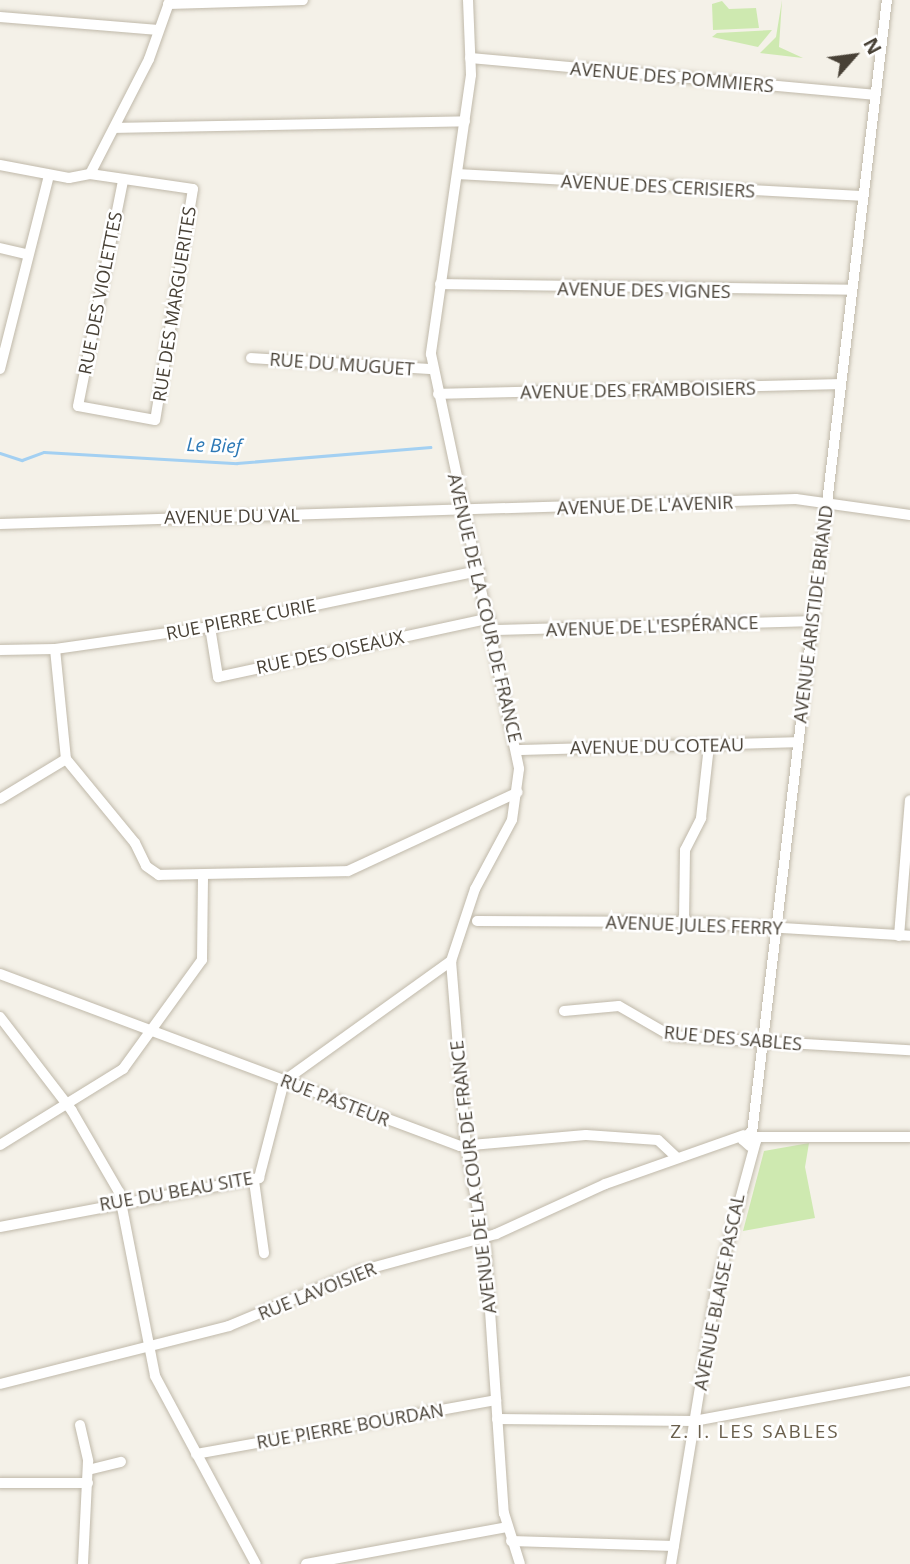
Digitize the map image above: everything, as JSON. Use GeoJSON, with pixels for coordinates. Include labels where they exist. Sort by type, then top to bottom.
{"type":"FeatureCollection","features":[{"type":"Feature","properties":{"kind":"street"},"geometry":{"type":"LineString","coordinates":[[90,174],[116,128],[169,2],[303,0]]}},
{"type":"Feature","properties":{"kind":"street","name":"AVENUE DE LA COUR DE FRANCE"},"geometry":{"type":"LineString","coordinates":[[468,0],[470,58],[465,121],[440,284],[433,369],[494,630],[517,750],[518,792],[509,828],[461,921],[451,961],[466,1147],[484,1238],[507,1527],[520,1564]]}},
{"type":"Feature","properties":{"kind":"street","name":"AVENUE ARISTIDE BRIAND"},"geometry":{"type":"LineString","coordinates":[[750,1138],[860,196],[887,0]]}},
{"type":"Feature","properties":{"kind":"street"},"geometry":{"type":"LineString","coordinates":[[0,17],[158,30]]}},
{"type":"Feature","properties":{"kind":"street","name":"AVENUE DES POMMIERS"},"geometry":{"type":"LineString","coordinates":[[470,58],[874,95]]}},
{"type":"Feature","properties":{"kind":"street"},"geometry":{"type":"LineString","coordinates":[[116,128],[465,121]]}},
{"type":"Feature","properties":{"kind":"street"},"geometry":{"type":"LineString","coordinates":[[0,165],[49,175],[90,174],[123,180]]}},
{"type":"Feature","properties":{"kind":"street","name":"AVENUE DES CERISIERS"},"geometry":{"type":"LineString","coordinates":[[457,174],[860,196]]}},
{"type":"Feature","properties":{"kind":"street"},"geometry":{"type":"LineString","coordinates":[[0,369],[49,175]]}},
{"type":"Feature","properties":{"kind":"street","name":"RUE DES MARGUERITES"},"geometry":{"type":"LineString","coordinates":[[123,180],[193,189],[155,420]]}},
{"type":"Feature","properties":{"kind":"street","name":"RUE DES VIOLETTES"},"geometry":{"type":"LineString","coordinates":[[123,180],[78,406],[155,420]]}},
{"type":"Feature","properties":{"kind":"street"},"geometry":{"type":"LineString","coordinates":[[0,248],[27,254]]}},
{"type":"Feature","properties":{"kind":"street","name":"AVENUE DES VIGNES"},"geometry":{"type":"LineString","coordinates":[[440,284],[849,290]]}},
{"type":"Feature","properties":{"kind":"street","name":"RUE DU MUGUET"},"geometry":{"type":"LineString","coordinates":[[251,358],[433,369]]}},
{"type":"Feature","properties":{"kind":"street","name":"AVENUE DES FRAMBOISIERS"},"geometry":{"type":"LineString","coordinates":[[438,394],[838,384]]}},
{"type":"Feature","properties":{"kind":"street","name":"AVENUE DE L'AVENIR"},"geometry":{"type":"LineString","coordinates":[[464,509],[826,500],[910,515]]}},
{"type":"Feature","properties":{"kind":"street","name":"AVENUE DU VAL"},"geometry":{"type":"LineString","coordinates":[[0,524],[464,509]]}},
{"type":"Feature","properties":{"kind":"street","name":"RUE PIERRE CURIE"},"geometry":{"type":"LineString","coordinates":[[0,650],[55,649],[210,627],[479,571]]}},
{"type":"Feature","properties":{"kind":"street","name":"RUE DES OISEAUX"},"geometry":{"type":"LineString","coordinates":[[210,627],[218,677],[490,618]]}},
{"type":"Feature","properties":{"kind":"street","name":"AVENUE DE L'ESPÉRANCE"},"geometry":{"type":"LineString","coordinates":[[494,630],[811,621]]}},
{"type":"Feature","properties":{"kind":"street"},"geometry":{"type":"LineString","coordinates":[[55,649],[66,760],[149,870],[203,876],[359,868],[518,792]]}},
{"type":"Feature","properties":{"kind":"street","name":"AVENUE DU COTEAU"},"geometry":{"type":"LineString","coordinates":[[517,750],[798,742]]}},
{"type":"Feature","properties":{"kind":"street"},"geometry":{"type":"LineString","coordinates":[[684,922],[685,850],[701,818],[709,746]]}},
{"type":"Feature","properties":{"kind":"street"},"geometry":{"type":"LineString","coordinates":[[0,799],[66,760]]}},
{"type":"Feature","properties":{"kind":"street"},"geometry":{"type":"LineString","coordinates":[[905,936],[910,800]]}},
{"type":"Feature","properties":{"kind":"street"},"geometry":{"type":"LineString","coordinates":[[0,1145],[123,1069],[202,960],[203,876]]}},
{"type":"Feature","properties":{"kind":"street","name":"AVENUE JULES FERRY"},"geometry":{"type":"LineString","coordinates":[[477,921],[684,922],[905,936]]}},
{"type":"Feature","properties":{"kind":"street"},"geometry":{"type":"LineString","coordinates":[[284,1081],[451,961]]}},
{"type":"Feature","properties":{"kind":"street","name":"RUE PASTEUR"},"geometry":{"type":"LineString","coordinates":[[0,974],[149,1032],[466,1147],[586,1135],[659,1140],[676,1157]]}},
{"type":"Feature","properties":{"kind":"street","name":"RUE DES SABLES"},"geometry":{"type":"LineString","coordinates":[[564,1011],[610,1005],[662,1035],[910,1050]]}},
{"type":"Feature","properties":{"kind":"street"},"geometry":{"type":"LineString","coordinates":[[0,1017],[68,1105],[124,1201],[155,1376],[201,1453],[256,1564]]}},
{"type":"Feature","properties":{"kind":"street","name":"RUE DU BEAU SITE"},"geometry":{"type":"LineString","coordinates":[[0,1227],[124,1201],[254,1181],[263,1173],[284,1081]]}},
{"type":"Feature","properties":{"kind":"street","name":"RUE LAVOISIER"},"geometry":{"type":"LineString","coordinates":[[0,1384],[229,1326],[360,1271],[484,1238],[676,1157],[750,1138],[910,1137]]}},
{"type":"Feature","properties":{"kind":"street","name":"AVENUE BLAISE PASCAL"},"geometry":{"type":"LineString","coordinates":[[671,1564],[716,1288],[750,1138]]}},
{"type":"Feature","properties":{"kind":"street"},"geometry":{"type":"LineString","coordinates":[[254,1181],[264,1253]]}},
{"type":"Feature","properties":{"kind":"street"},"geometry":{"type":"LineString","coordinates":[[497,1419],[694,1421],[804,1406],[910,1381]]}},
{"type":"Feature","properties":{"kind":"street","name":"RUE PIERRE BOURDAN"},"geometry":{"type":"LineString","coordinates":[[201,1453],[496,1400]]}},
{"type":"Feature","properties":{"kind":"street"},"geometry":{"type":"LineString","coordinates":[[80,1425],[88,1471],[83,1564]]}},
{"type":"Feature","properties":{"kind":"street"},"geometry":{"type":"LineString","coordinates":[[88,1471],[121,1462]]}},
{"type":"Feature","properties":{"kind":"street"},"geometry":{"type":"LineString","coordinates":[[0,1483],[88,1483]]}},
{"type":"Feature","properties":{"kind":"street"},"geometry":{"type":"LineString","coordinates":[[306,1564],[507,1527]]}},
{"type":"Feature","properties":{"kind":"street"},"geometry":{"type":"LineString","coordinates":[[511,1541],[674,1546]]}},
{"type":"Feature","properties":{"kind":"green space"},"geometry":{"type":"Polygon","coordinates":[[[782,0],[779,47],[803,58],[760,53],[776,37],[782,0]]]}},
{"type":"Feature","properties":{"kind":"green space"},"geometry":{"type":"Polygon","coordinates":[[[722,1],[729,9],[756,8],[759,28],[713,30],[712,4],[722,1]]]}},
{"type":"Feature","properties":{"kind":"green space"},"geometry":{"type":"Polygon","coordinates":[[[772,30],[758,47],[712,37],[717,33],[772,30]]]}},
{"type":"Feature","properties":{"kind":"green space"},"geometry":{"type":"Polygon","coordinates":[[[809,1143],[805,1167],[815,1218],[743,1231],[764,1151],[809,1143]]]}},
{"type":"Feature","properties":{"kind":"waterway","name":"Le Bief"},"geometry":{"type":"LineString","coordinates":[[0,453],[22,460],[44,452],[237,463],[430,447]]}},
{"type":"Feature","properties":{"kind":"district","name":"Z. I. LES SABLES"},"geometry":{"type":"Point","coordinates":[755,1432]}}]}
